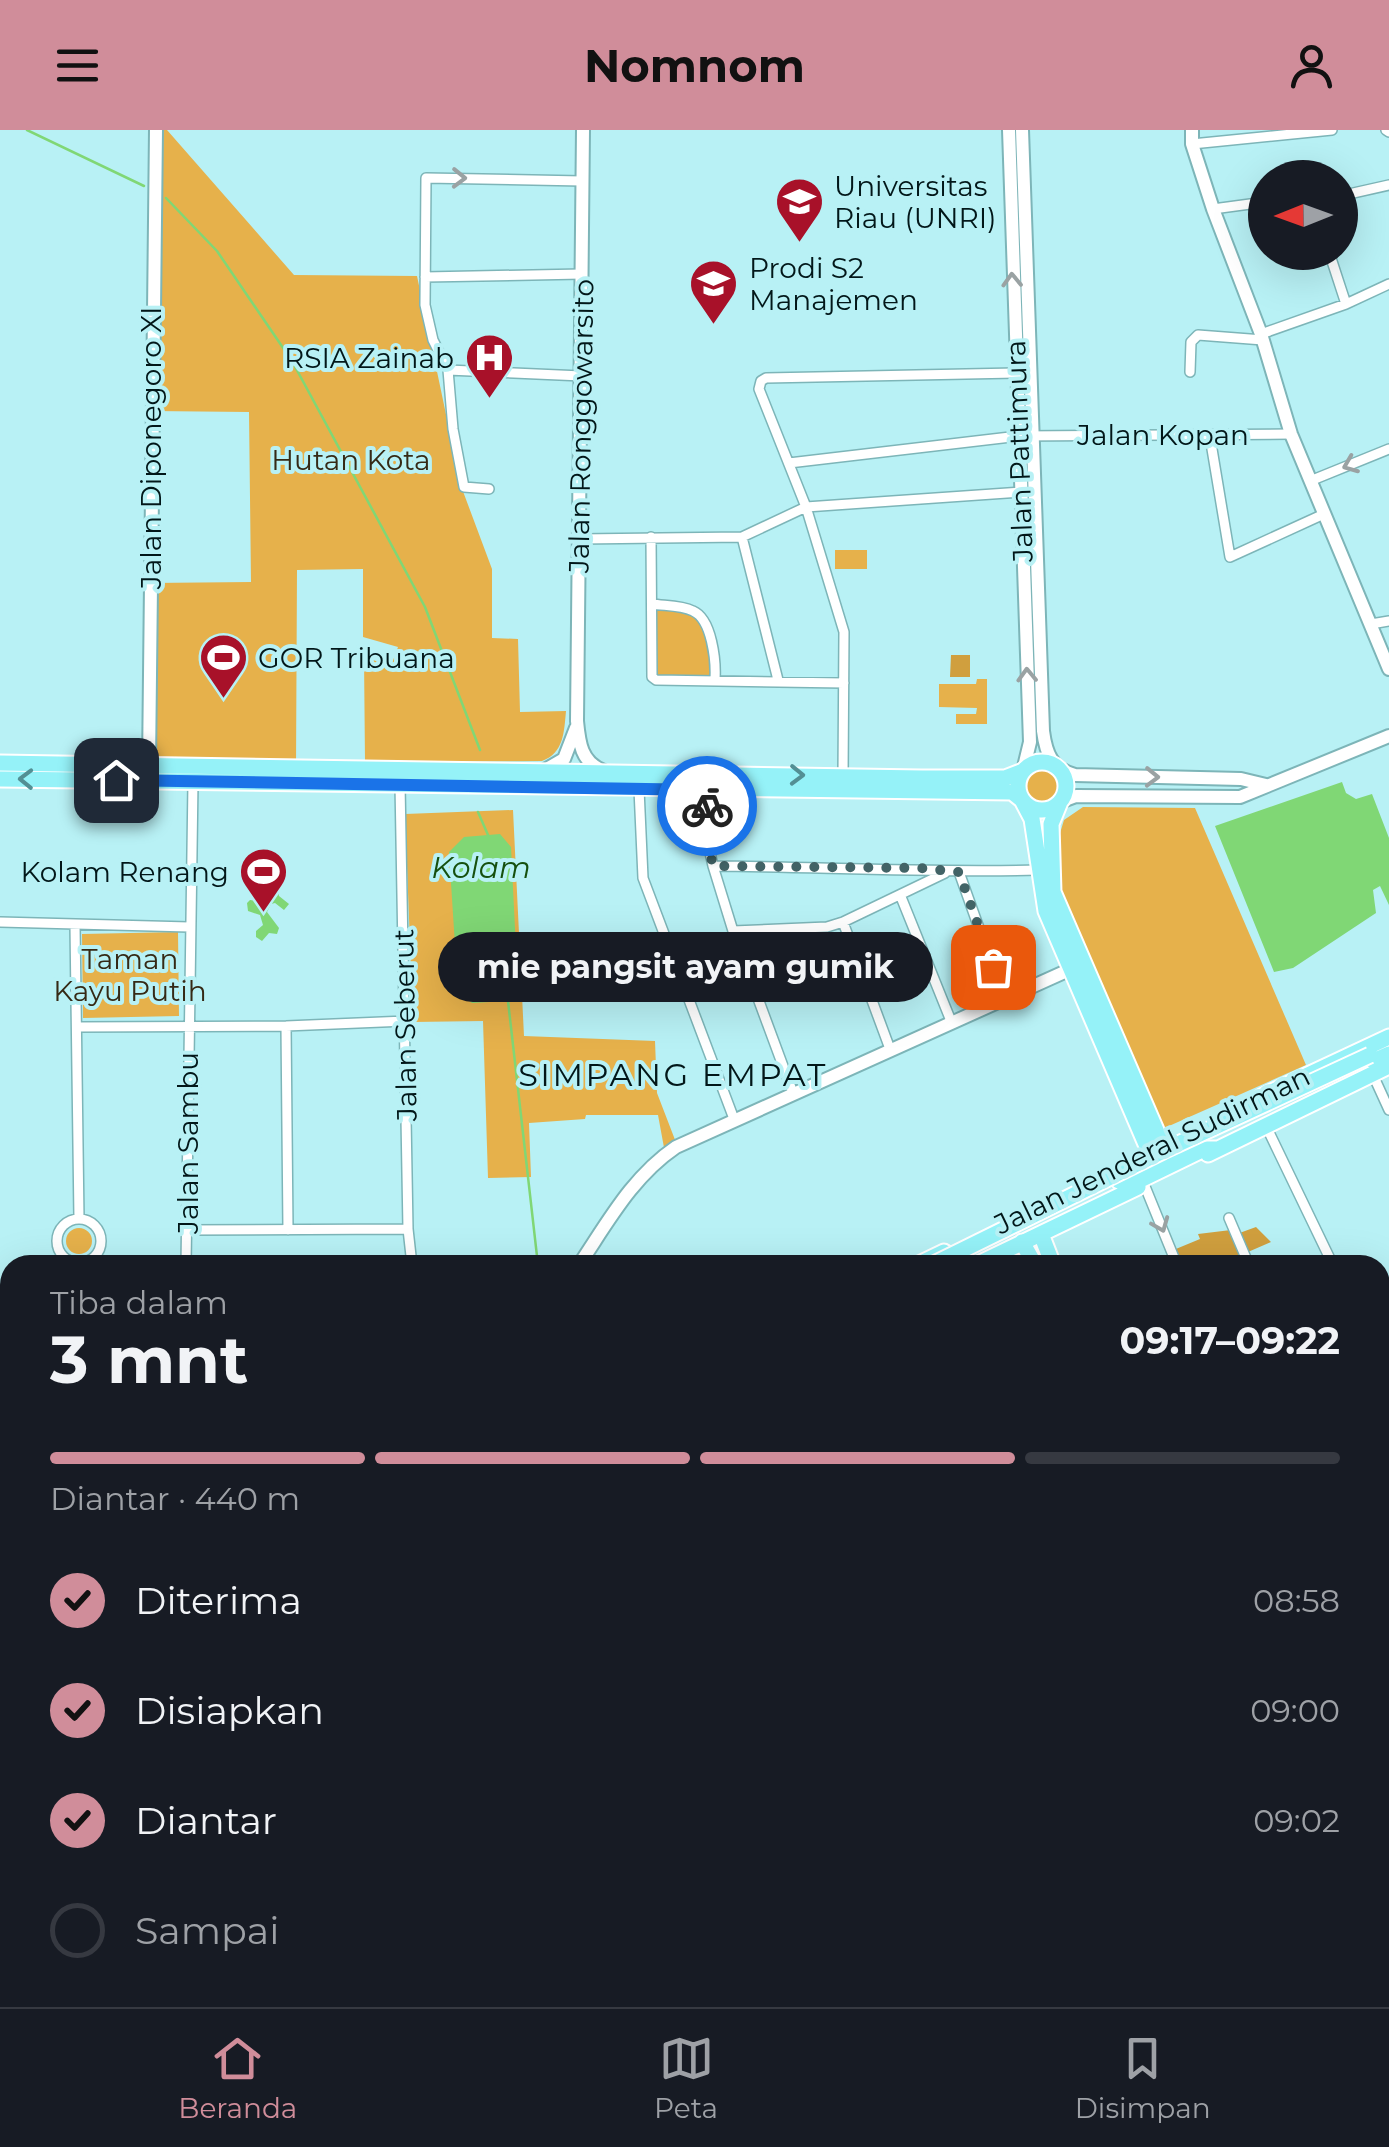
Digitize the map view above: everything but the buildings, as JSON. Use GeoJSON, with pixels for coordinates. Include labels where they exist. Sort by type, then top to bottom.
{"type":"FeatureCollection","features":[{"type":"Feature","properties":{"kind":"main road"},"geometry":{"type":"LineString","coordinates":[[0,764],[148,766],[400,784],[707,790],[843,776],[1005,778],[1040,762],[1056,768],[1065,782],[1051,824],[1052,884],[1077,966]]}},
{"type":"Feature","properties":{"kind":"main road"},"geometry":{"type":"LineString","coordinates":[[0,779],[193,782],[263,775],[604,771],[746,783],[1006,792],[1040,810],[1060,802]]}},
{"type":"Feature","properties":{"kind":"main road"},"geometry":{"type":"LineString","coordinates":[[1024,771],[1018,785],[1032,819],[1044,903],[1077,966],[1155,1147],[1120,1170],[1119,1182],[1127,1186],[1204,1150],[1217,1150]]}},
{"type":"Feature","properties":{"kind":"main road"},"geometry":{"type":"LineString","coordinates":[[950,1255],[1145,1160],[1376,1064],[1389,1041]]}},
{"type":"Feature","properties":{"kind":"main road","name":"Jalan Jenderal Sudirman"},"geometry":{"type":"LineString","coordinates":[[939,1255],[1024,1216],[1155,1147],[1389,1041]]}},
{"type":"Feature","properties":{"kind":"main road"},"geometry":{"type":"LineString","coordinates":[[975,1255],[1376,1064],[1389,1054]]}},
{"type":"Feature","properties":{"kind":"main road","name":"Jalan Jenderal Sudirman"},"geometry":{"type":"LineString","coordinates":[[996,1255],[1266,1126],[1376,1064]]}},
{"type":"Feature","properties":{"kind":"main road"},"geometry":{"type":"LineString","coordinates":[[1024,1216],[1041,1234],[1049,1255]]}},
{"type":"Feature","properties":{"kind":"main road"},"geometry":{"type":"LineString","coordinates":[[1024,1216],[1022,1242],[1029,1255]]}},
{"type":"Feature","properties":{"kind":"street","name":"Jalan Diponegoro XI"},"geometry":{"type":"LineString","coordinates":[[148,766],[156,130]]}},
{"type":"Feature","properties":{"kind":"street","name":"Jalan Ronggowarsito"},"geometry":{"type":"LineString","coordinates":[[544,771],[564,759],[577,721],[583,130]]}},
{"type":"Feature","properties":{"kind":"street","name":"Jalan Pattimura"},"geometry":{"type":"LineString","coordinates":[[1009,130],[1030,742],[1024,771]]}},
{"type":"Feature","properties":{"kind":"street","name":"Jalan Pattimura"},"geometry":{"type":"LineString","coordinates":[[1022,130],[1043,731],[1056,768]]}},
{"type":"Feature","properties":{"kind":"street"},"geometry":{"type":"LineString","coordinates":[[1332,130],[1192,137],[1213,210],[1262,337],[1291,434],[1389,669]]}},
{"type":"Feature","properties":{"kind":"street"},"geometry":{"type":"LineString","coordinates":[[489,489],[464,486],[453,429],[448,370],[433,340],[426,305],[426,178],[582,182]]}},
{"type":"Feature","properties":{"kind":"street"},"geometry":{"type":"LineString","coordinates":[[1358,192],[1389,185]]}},
{"type":"Feature","properties":{"kind":"street"},"geometry":{"type":"LineString","coordinates":[[1213,210],[1248,205]]}},
{"type":"Feature","properties":{"kind":"street"},"geometry":{"type":"LineString","coordinates":[[1335,270],[1346,304]]}},
{"type":"Feature","properties":{"kind":"street"},"geometry":{"type":"LineString","coordinates":[[425,277],[582,274]]}},
{"type":"Feature","properties":{"kind":"street"},"geometry":{"type":"LineString","coordinates":[[1190,372],[1190,342],[1198,335],[1262,337],[1389,284]]}},
{"type":"Feature","properties":{"kind":"street"},"geometry":{"type":"LineString","coordinates":[[448,370],[582,376]]}},
{"type":"Feature","properties":{"kind":"street"},"geometry":{"type":"LineString","coordinates":[[843,776],[844,632],[806,508],[759,389],[760,381],[1016,373]]}},
{"type":"Feature","properties":{"kind":"street","name":"Jalan Kopan"},"geometry":{"type":"LineString","coordinates":[[790,463],[1034,435],[1291,434]]}},
{"type":"Feature","properties":{"kind":"street"},"geometry":{"type":"LineString","coordinates":[[1210,436],[1230,557],[1324,514]]}},
{"type":"Feature","properties":{"kind":"street"},"geometry":{"type":"LineString","coordinates":[[1310,481],[1389,449]]}},
{"type":"Feature","properties":{"kind":"street"},"geometry":{"type":"LineString","coordinates":[[580,539],[742,537],[806,508],[1021,492]]}},
{"type":"Feature","properties":{"kind":"street"},"geometry":{"type":"LineString","coordinates":[[652,537],[652,677],[844,683]]}},
{"type":"Feature","properties":{"kind":"street"},"geometry":{"type":"LineString","coordinates":[[742,537],[778,680]]}},
{"type":"Feature","properties":{"kind":"street"},"geometry":{"type":"LineString","coordinates":[[652,604],[694,611],[702,617],[716,662],[715,679]]}},
{"type":"Feature","properties":{"kind":"street"},"geometry":{"type":"LineString","coordinates":[[1371,624],[1389,620]]}},
{"type":"Feature","properties":{"kind":"street","name":"Jalan Ronggowarsito"},"geometry":{"type":"LineString","coordinates":[[577,721],[583,754],[591,765],[604,771]]}},
{"type":"Feature","properties":{"kind":"street"},"geometry":{"type":"LineString","coordinates":[[1060,802],[1076,796],[1240,797],[1389,736]]}},
{"type":"Feature","properties":{"kind":"street"},"geometry":{"type":"LineString","coordinates":[[1056,768],[1075,775],[1240,779],[1266,785]]}},
{"type":"Feature","properties":{"kind":"street","name":"Jalan Sambu"},"geometry":{"type":"LineString","coordinates":[[186,1255],[193,782]]}},
{"type":"Feature","properties":{"kind":"street","name":"Jalan Seberut"},"geometry":{"type":"LineString","coordinates":[[400,784],[411,1255]]}},
{"type":"Feature","properties":{"kind":"street"},"geometry":{"type":"LineString","coordinates":[[639,789],[643,878],[734,1119]]}},
{"type":"Feature","properties":{"kind":"street"},"geometry":{"type":"LineString","coordinates":[[707,790],[707,839],[713,866],[732,931],[793,1093]]}},
{"type":"Feature","properties":{"kind":"street"},"geometry":{"type":"LineString","coordinates":[[713,866],[919,868],[953,872],[1038,870]]}},
{"type":"Feature","properties":{"kind":"street"},"geometry":{"type":"LineString","coordinates":[[732,931],[827,927],[953,872]]}},
{"type":"Feature","properties":{"kind":"street"},"geometry":{"type":"LineString","coordinates":[[953,872],[1004,998]]}},
{"type":"Feature","properties":{"kind":"street"},"geometry":{"type":"LineString","coordinates":[[901,897],[951,1022]]}},
{"type":"Feature","properties":{"kind":"street"},"geometry":{"type":"LineString","coordinates":[[0,922],[190,927]]}},
{"type":"Feature","properties":{"kind":"street"},"geometry":{"type":"LineString","coordinates":[[843,922],[890,1050]]}},
{"type":"Feature","properties":{"kind":"street"},"geometry":{"type":"LineString","coordinates":[[76,925],[78,1218]]}},
{"type":"Feature","properties":{"kind":"street"},"geometry":{"type":"LineString","coordinates":[[586,1255],[628,1190],[661,1157],[734,1119],[1077,966]]}},
{"type":"Feature","properties":{"kind":"street"},"geometry":{"type":"LineString","coordinates":[[78,1027],[406,1021]]}},
{"type":"Feature","properties":{"kind":"street"},"geometry":{"type":"LineString","coordinates":[[286,1026],[288,1230]]}},
{"type":"Feature","properties":{"kind":"street"},"geometry":{"type":"LineString","coordinates":[[1376,1064],[1389,1110]]}},
{"type":"Feature","properties":{"kind":"street"},"geometry":{"type":"LineString","coordinates":[[1266,1126],[1328,1255]]}},
{"type":"Feature","properties":{"kind":"street"},"geometry":{"type":"LineString","coordinates":[[1144,1184],[1173,1255]]}},
{"type":"Feature","properties":{"kind":"street"},"geometry":{"type":"LineString","coordinates":[[62,1255],[57,1245],[59,1230],[78,1218],[92,1223],[102,1241],[95,1255]]}},
{"type":"Feature","properties":{"kind":"street"},"geometry":{"type":"LineString","coordinates":[[1229,1218],[1244,1255]]}},
{"type":"Feature","properties":{"kind":"street"},"geometry":{"type":"LineString","coordinates":[[187,1230],[408,1230]]}},
{"type":"Feature","properties":{"kind":"green space","name":"Hutan Kota"},"geometry":{"type":"Polygon","coordinates":[[[156,130],[167,130],[294,275],[417,276],[461,486],[492,569],[492,638],[518,639],[520,712],[566,711],[562,741],[549,757],[542,761],[365,762],[364,657],[391,666],[398,647],[363,637],[363,569],[297,570],[296,769],[149,766],[150,583],[251,582],[249,412],[151,411],[156,130]]]}},
{"type":"Feature","properties":{"kind":"green space"},"geometry":{"type":"Polygon","coordinates":[[[835,550],[867,550],[867,569],[835,569],[835,550]]]}},
{"type":"Feature","properties":{"kind":"green space"},"geometry":{"type":"Polygon","coordinates":[[[652,604],[679,607],[703,617],[715,679],[656,680],[652,604]]]}},
{"type":"Feature","properties":{"kind":"green space"},"geometry":{"type":"Polygon","coordinates":[[[977,679],[987,679],[987,724],[956,724],[956,714],[976,714],[977,708],[939,707],[939,684],[976,684],[977,679]]]}},
{"type":"Feature","properties":{"kind":"green space"},"geometry":{"type":"Polygon","coordinates":[[[1042,770],[1053,775],[1058,786],[1053,797],[1042,802],[1031,797],[1026,786],[1031,775],[1042,770]]]}},
{"type":"Feature","properties":{"kind":"green space"},"geometry":{"type":"Polygon","coordinates":[[[1083,807],[1195,808],[1306,1065],[1160,1130],[1061,901],[1054,853],[1064,820],[1083,807]]]}},
{"type":"Feature","properties":{"kind":"green space"},"geometry":{"type":"Polygon","coordinates":[[[513,810],[524,1036],[655,1041],[657,1093],[677,1145],[665,1153],[658,1115],[586,1115],[585,1119],[529,1123],[531,1177],[488,1178],[483,1021],[413,1022],[405,814],[513,810]]]}},
{"type":"Feature","properties":{"kind":"green space","name":"Taman Kayu Putih"},"geometry":{"type":"Polygon","coordinates":[[[178,932],[179,1016],[83,1018],[82,934],[178,932]]]}},
{"type":"Feature","properties":{"kind":"green space"},"geometry":{"type":"Polygon","coordinates":[[[79,1228],[88,1232],[92,1241],[88,1250],[79,1254],[70,1250],[66,1241],[70,1232],[79,1228]]]}},
{"type":"Feature","properties":{"kind":"shaded area"},"geometry":{"type":"Polygon","coordinates":[[[951,655],[970,655],[970,677],[950,677],[951,655]]]}},
{"type":"Feature","properties":{"kind":"shaded area"},"geometry":{"type":"Polygon","coordinates":[[[1256,1227],[1271,1242],[1241,1255],[1173,1255],[1171,1251],[1200,1239],[1198,1234],[1231,1230],[1234,1235],[1256,1227]]]}},
{"type":"Feature","properties":{"kind":"water"},"geometry":{"type":"Polygon","coordinates":[[[1342,782],[1346,793],[1356,799],[1372,794],[1389,838],[1389,905],[1380,886],[1373,890],[1376,913],[1293,968],[1274,972],[1215,826],[1342,782]]]}},
{"type":"Feature","properties":{"kind":"water","name":"Kolam"},"geometry":{"type":"Polygon","coordinates":[[[500,834],[511,847],[518,990],[508,1001],[472,1003],[458,992],[449,852],[464,837],[500,834]]]}},
{"type":"Feature","properties":{"kind":"water"},"geometry":{"type":"Polygon","coordinates":[[[277,887],[279,896],[289,904],[284,910],[271,904],[267,912],[279,928],[277,934],[269,933],[262,941],[256,937],[256,931],[263,925],[260,915],[248,911],[247,903],[258,901],[269,889],[277,887]]]}},
{"type":"Feature","properties":{"kind":"waterway"},"geometry":{"type":"LineString","coordinates":[[27,130],[144,186]]}},
{"type":"Feature","properties":{"kind":"waterway"},"geometry":{"type":"LineString","coordinates":[[166,198],[217,251],[292,361],[425,607],[480,750]]}},
{"type":"Feature","properties":{"kind":"waterway"},"geometry":{"type":"LineString","coordinates":[[478,812],[488,835]]}},
{"type":"Feature","properties":{"kind":"waterway"},"geometry":{"type":"LineString","coordinates":[[508,1001],[537,1255]]}},
{"type":"Feature","properties":{"kind":"way so far"},"geometry":{"type":"LineString","coordinates":[[707,806],[707,839],[713,866],[919,868],[959,872],[993,967]]}},
{"type":"Feature","properties":{"kind":"place","name":"Universitas Riau (UNRI)"},"geometry":{"type":"Point","coordinates":[799,244]}},
{"type":"Feature","properties":{"kind":"place","name":"Prodi S2 Manajemen"},"geometry":{"type":"Point","coordinates":[714,326]}},
{"type":"Feature","properties":{"kind":"place","name":"RSIA Zainab"},"geometry":{"type":"Point","coordinates":[489,400]}},
{"type":"Feature","properties":{"kind":"place","name":"GOR Tribuana"},"geometry":{"type":"Point","coordinates":[223,700]}},
{"type":"Feature","properties":{"kind":"place","name":"Kolam Renang"},"geometry":{"type":"Point","coordinates":[264,914]}},
{"type":"Feature","properties":{"kind":"place","name":"mie pangsit ayam gumik"},"geometry":{"type":"Point","coordinates":[993,967]}},
{"type":"Feature","properties":{"kind":"district","name":"SIMPANG EMPAT"},"geometry":{"type":"Point","coordinates":[673,1075]}},
{"type":"Feature","properties":{"kind":"route"},"geometry":{"type":"LineString","coordinates":[[116,780],[707,790],[707,806]]}}]}
